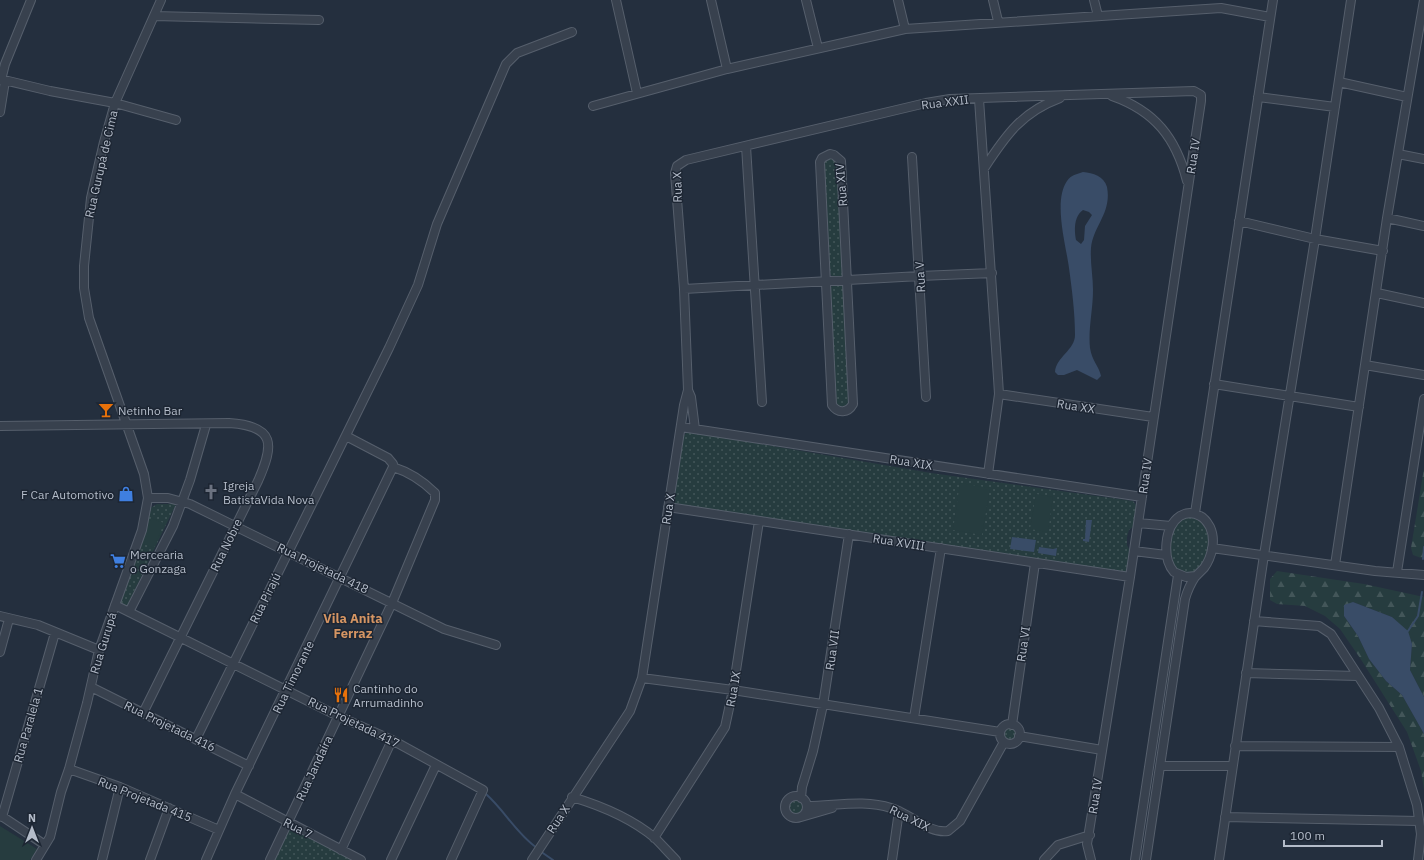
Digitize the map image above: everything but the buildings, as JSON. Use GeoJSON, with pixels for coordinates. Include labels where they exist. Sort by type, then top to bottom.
{"type":"FeatureCollection","features":[{"type":"Feature","properties":{"kind":"street"},"geometry":{"type":"LineString","coordinates":[[0,112],[2,80],[5,64],[31,0]]}},
{"type":"Feature","properties":{"kind":"street","name":"Rua Gurupá de Cima"},"geometry":{"type":"LineString","coordinates":[[128,426],[118,402],[89,318],[84,288],[86,247],[91,198],[115,103],[161,0]]}},
{"type":"Feature","properties":{"kind":"street"},"geometry":{"type":"LineString","coordinates":[[616,0],[637,93]]}},
{"type":"Feature","properties":{"kind":"street"},"geometry":{"type":"LineString","coordinates":[[711,0],[727,69]]}},
{"type":"Feature","properties":{"kind":"street"},"geometry":{"type":"LineString","coordinates":[[806,0],[818,48]]}},
{"type":"Feature","properties":{"kind":"street"},"geometry":{"type":"LineString","coordinates":[[898,0],[905,29]]}},
{"type":"Feature","properties":{"kind":"street"},"geometry":{"type":"LineString","coordinates":[[993,0],[998,22]]}},
{"type":"Feature","properties":{"kind":"street"},"geometry":{"type":"LineString","coordinates":[[1094,0],[1098,16]]}},
{"type":"Feature","properties":{"kind":"street"},"geometry":{"type":"LineString","coordinates":[[1216,0],[1221,8]]}},
{"type":"Feature","properties":{"kind":"street"},"geometry":{"type":"LineString","coordinates":[[1195,513],[1273,0]]}},
{"type":"Feature","properties":{"kind":"street"},"geometry":{"type":"LineString","coordinates":[[1219,860],[1264,555],[1315,239],[1351,0]]}},
{"type":"Feature","properties":{"kind":"street"},"geometry":{"type":"LineString","coordinates":[[1335,565],[1387,218],[1424,0]]}},
{"type":"Feature","properties":{"kind":"street"},"geometry":{"type":"LineString","coordinates":[[593,106],[727,69],[905,29],[1221,8],[1270,17]]}},
{"type":"Feature","properties":{"kind":"street"},"geometry":{"type":"LineString","coordinates":[[154,16],[319,20]]}},
{"type":"Feature","properties":{"kind":"street","name":"Rua Pirajú"},"geometry":{"type":"LineString","coordinates":[[196,739],[346,436],[418,285],[438,224],[506,64],[517,53],[572,32]]}},
{"type":"Feature","properties":{"kind":"street"},"geometry":{"type":"LineString","coordinates":[[2,80],[115,103],[176,120]]}},
{"type":"Feature","properties":{"kind":"street"},"geometry":{"type":"LineString","coordinates":[[1339,82],[1408,97]]}},
{"type":"Feature","properties":{"kind":"street","name":"Rua XXII"},"geometry":{"type":"LineString","coordinates":[[697,158],[926,103],[950,100],[1198,92]]}},
{"type":"Feature","properties":{"kind":"street","name":"Rua IV"},"geometry":{"type":"LineString","coordinates":[[1090,860],[1087,847],[1134,551],[1201,101],[1201,95],[1198,92]]}},
{"type":"Feature","properties":{"kind":"street"},"geometry":{"type":"LineString","coordinates":[[1107,94],[1124,100],[1141,109],[1168,134],[1180,154],[1188,185]]}},
{"type":"Feature","properties":{"kind":"street"},"geometry":{"type":"LineString","coordinates":[[985,167],[1013,127],[1046,103],[1066,96]]}},
{"type":"Feature","properties":{"kind":"street"},"geometry":{"type":"LineString","coordinates":[[1258,97],[1335,107]]}},
{"type":"Feature","properties":{"kind":"street"},"geometry":{"type":"LineString","coordinates":[[979,99],[985,167],[999,394],[988,474]]}},
{"type":"Feature","properties":{"kind":"street"},"geometry":{"type":"LineString","coordinates":[[746,146],[762,402]]}},
{"type":"Feature","properties":{"kind":"street","name":"Rua XIV"},"geometry":{"type":"LineString","coordinates":[[830,154],[834,155],[841,161],[854,404],[848,410],[843,412],[839,411],[832,405],[826,280],[820,162],[822,158],[830,154]]}},
{"type":"Feature","properties":{"kind":"street"},"geometry":{"type":"LineString","coordinates":[[1398,154],[1424,159]]}},
{"type":"Feature","properties":{"kind":"street","name":"Rua V"},"geometry":{"type":"LineString","coordinates":[[912,157],[926,397]]}},
{"type":"Feature","properties":{"kind":"street","name":"Rua X"},"geometry":{"type":"LineString","coordinates":[[532,860],[630,711],[642,678],[668,507],[688,390],[684,289],[675,169],[680,163],[697,158]]}},
{"type":"Feature","properties":{"kind":"street"},"geometry":{"type":"LineString","coordinates":[[1387,218],[1424,226]]}},
{"type":"Feature","properties":{"kind":"street"},"geometry":{"type":"LineString","coordinates":[[1239,221],[1315,239],[1383,251]]}},
{"type":"Feature","properties":{"kind":"street"},"geometry":{"type":"LineString","coordinates":[[684,289],[826,280],[992,273]]}},
{"type":"Feature","properties":{"kind":"street"},"geometry":{"type":"LineString","coordinates":[[1376,293],[1424,303]]}},
{"type":"Feature","properties":{"kind":"street"},"geometry":{"type":"LineString","coordinates":[[1365,365],[1424,375]]}},
{"type":"Feature","properties":{"kind":"street"},"geometry":{"type":"LineString","coordinates":[[1214,384],[1359,407]]}},
{"type":"Feature","properties":{"kind":"street"},"geometry":{"type":"LineString","coordinates":[[688,390],[691,397],[695,429]]}},
{"type":"Feature","properties":{"kind":"street","name":"Rua XX"},"geometry":{"type":"LineString","coordinates":[[999,394],[1153,417]]}},
{"type":"Feature","properties":{"kind":"street"},"geometry":{"type":"LineString","coordinates":[[1397,572],[1424,399]]}},
{"type":"Feature","properties":{"kind":"street","name":"Rua Nobre"},"geometry":{"type":"LineString","coordinates":[[0,426],[206,425],[229,423],[244,426],[260,432],[268,441],[269,451],[267,460],[143,713]]}},
{"type":"Feature","properties":{"kind":"street"},"geometry":{"type":"LineString","coordinates":[[129,612],[167,538],[183,501],[206,425]]}},
{"type":"Feature","properties":{"kind":"street","name":"Rua Gurupá"},"geometry":{"type":"LineString","coordinates":[[36,860],[50,837],[61,792],[70,769],[91,688],[99,650],[142,530],[148,498],[144,474],[128,426]]}},
{"type":"Feature","properties":{"kind":"street","name":"Rua XIX"},"geometry":{"type":"LineString","coordinates":[[681,427],[1142,497]]}},
{"type":"Feature","properties":{"kind":"street"},"geometry":{"type":"LineString","coordinates":[[346,436],[388,458],[393,464],[392,470]]}},
{"type":"Feature","properties":{"kind":"street","name":"Rua Jandaíra"},"geometry":{"type":"LineString","coordinates":[[270,860],[392,603],[435,500],[435,493],[428,486],[401,470],[392,470]]}},
{"type":"Feature","properties":{"kind":"street","name":"Rua Timorante"},"geometry":{"type":"LineString","coordinates":[[206,860],[235,794],[287,690],[392,470]]}},
{"type":"Feature","properties":{"kind":"street","name":"Rua Projetada 418"},"geometry":{"type":"LineString","coordinates":[[148,498],[168,498],[183,501],[236,525],[444,629],[496,645]]}},
{"type":"Feature","properties":{"kind":"street","name":"Rua XVIII"},"geometry":{"type":"LineString","coordinates":[[668,507],[1130,577]]}},
{"type":"Feature","properties":{"kind":"street"},"geometry":{"type":"LineString","coordinates":[[1146,860],[1185,599],[1196,576],[1208,562],[1212,548],[1211,530],[1202,517],[1195,513],[1180,516],[1171,526],[1167,540],[1166,555],[1171,569],[1178,575],[1186,577],[1196,576]]}},
{"type":"Feature","properties":{"kind":"street","name":"Rua IX"},"geometry":{"type":"LineString","coordinates":[[654,838],[722,734],[733,690],[759,521]]}},
{"type":"Feature","properties":{"kind":"street"},"geometry":{"type":"LineString","coordinates":[[1138,523],[1171,526]]}},
{"type":"Feature","properties":{"kind":"street","name":"Rua VII"},"geometry":{"type":"LineString","coordinates":[[809,764],[823,705],[849,534]]}},
{"type":"Feature","properties":{"kind":"street"},"geometry":{"type":"LineString","coordinates":[[914,718],[940,548]]}},
{"type":"Feature","properties":{"kind":"street"},"geometry":{"type":"LineString","coordinates":[[1212,548],[1335,565],[1424,575]]}},
{"type":"Feature","properties":{"kind":"street"},"geometry":{"type":"LineString","coordinates":[[1134,551],[1166,555]]}},
{"type":"Feature","properties":{"kind":"street","name":"Rua VI"},"geometry":{"type":"LineString","coordinates":[[1012,725],[1035,562]]}},
{"type":"Feature","properties":{"kind":"street"},"geometry":{"type":"LineString","coordinates":[[1135,860],[1178,575]]}},
{"type":"Feature","properties":{"kind":"street","name":"Rua Projetada 417"},"geometry":{"type":"LineString","coordinates":[[115,605],[338,716],[392,740],[483,790],[451,860]]}},
{"type":"Feature","properties":{"kind":"street"},"geometry":{"type":"LineString","coordinates":[[0,616],[38,625],[99,650]]}},
{"type":"Feature","properties":{"kind":"street"},"geometry":{"type":"LineString","coordinates":[[0,652],[9,618]]}},
{"type":"Feature","properties":{"kind":"street"},"geometry":{"type":"LineString","coordinates":[[1254,621],[1319,626],[1331,634],[1379,708],[1399,747],[1417,805],[1421,834],[1418,860]]}},
{"type":"Feature","properties":{"kind":"street","name":"Rua Paralela 1"},"geometry":{"type":"LineString","coordinates":[[1,816],[55,633]]}},
{"type":"Feature","properties":{"kind":"street"},"geometry":{"type":"LineString","coordinates":[[1246,674],[1358,676]]}},
{"type":"Feature","properties":{"kind":"street"},"geometry":{"type":"LineString","coordinates":[[642,678],[733,690],[1000,732]]}},
{"type":"Feature","properties":{"kind":"street","name":"Rua Projetada 416"},"geometry":{"type":"LineString","coordinates":[[91,688],[249,766]]}},
{"type":"Feature","properties":{"kind":"street"},"geometry":{"type":"LineString","coordinates":[[1000,732],[1006,725],[1012,725],[1017,728],[1019,736]]}},
{"type":"Feature","properties":{"kind":"street"},"geometry":{"type":"LineString","coordinates":[[1000,732],[1004,742],[1013,743],[1019,736]]}},
{"type":"Feature","properties":{"kind":"street"},"geometry":{"type":"LineString","coordinates":[[1019,736],[1102,750]]}},
{"type":"Feature","properties":{"kind":"street"},"geometry":{"type":"LineString","coordinates":[[341,850],[392,740]]}},
{"type":"Feature","properties":{"kind":"street","name":"Rua XIX"},"geometry":{"type":"LineString","coordinates":[[807,806],[870,804],[899,810],[938,831],[952,829],[960,821],[1004,742]]}},
{"type":"Feature","properties":{"kind":"street"},"geometry":{"type":"LineString","coordinates":[[1236,746],[1399,747]]}},
{"type":"Feature","properties":{"kind":"street"},"geometry":{"type":"LineString","coordinates":[[801,798],[802,787],[809,764]]}},
{"type":"Feature","properties":{"kind":"street"},"geometry":{"type":"LineString","coordinates":[[790,798],[796,796],[801,798],[807,806],[806,812],[801,817],[792,818],[787,813],[786,804],[809,764]]}},
{"type":"Feature","properties":{"kind":"street"},"geometry":{"type":"LineString","coordinates":[[391,860],[436,765]]}},
{"type":"Feature","properties":{"kind":"street"},"geometry":{"type":"LineString","coordinates":[[1160,766],[1232,766]]}},
{"type":"Feature","properties":{"kind":"street","name":"Rua Projetada 415"},"geometry":{"type":"LineString","coordinates":[[70,769],[120,787],[219,830]]}},
{"type":"Feature","properties":{"kind":"street"},"geometry":{"type":"LineString","coordinates":[[102,860],[120,787]]}},
{"type":"Feature","properties":{"kind":"street","name":"Rua 7"},"geometry":{"type":"LineString","coordinates":[[235,794],[361,860]]}},
{"type":"Feature","properties":{"kind":"street"},"geometry":{"type":"LineString","coordinates":[[572,797],[609,809],[623,816],[654,838],[676,860]]}},
{"type":"Feature","properties":{"kind":"street","name":"Rua XIX"},"geometry":{"type":"LineString","coordinates":[[801,817],[822,812],[838,805]]}},
{"type":"Feature","properties":{"kind":"street"},"geometry":{"type":"LineString","coordinates":[[150,860],[169,808]]}},
{"type":"Feature","properties":{"kind":"street"},"geometry":{"type":"LineString","coordinates":[[892,860],[899,810]]}},
{"type":"Feature","properties":{"kind":"street"},"geometry":{"type":"LineString","coordinates":[[1,816],[45,845]]}},
{"type":"Feature","properties":{"kind":"street"},"geometry":{"type":"LineString","coordinates":[[1225,817],[1419,821]]}},
{"type":"Feature","properties":{"kind":"street"},"geometry":{"type":"LineString","coordinates":[[1044,860],[1058,845],[1090,835]]}},
{"type":"Feature","properties":{"kind":"green space"},"geometry":{"type":"Polygon","coordinates":[[[832,158],[838,162],[843,276],[832,276],[829,273],[823,161],[832,158]]]}},
{"type":"Feature","properties":{"kind":"green space"},"geometry":{"type":"Polygon","coordinates":[[[834,285],[844,285],[850,403],[843,407],[838,406],[835,402],[830,288],[834,285]]]}},
{"type":"Feature","properties":{"kind":"green space"},"geometry":{"type":"Polygon","coordinates":[[[690,432],[931,473],[1133,501],[1137,506],[1135,525],[1129,530],[1127,537],[1127,545],[1130,551],[1127,571],[1126,573],[676,506],[673,500],[683,437],[686,433],[690,432]]]}},
{"type":"Feature","properties":{"kind":"green space"},"geometry":{"type":"Polygon","coordinates":[[[1424,468],[1424,559],[1413,555],[1411,548],[1424,468]]]}},
{"type":"Feature","properties":{"kind":"green space"},"geometry":{"type":"Polygon","coordinates":[[[960,483],[990,488],[982,535],[953,530],[960,483]]]}},
{"type":"Feature","properties":{"kind":"green space"},"geometry":{"type":"Polygon","coordinates":[[[1036,494],[1053,497],[1048,532],[1030,529],[1036,494]]]}},
{"type":"Feature","properties":{"kind":"green space"},"geometry":{"type":"Polygon","coordinates":[[[157,504],[176,504],[127,606],[117,602],[149,509],[157,504]]]}},
{"type":"Feature","properties":{"kind":"green space"},"geometry":{"type":"Polygon","coordinates":[[[1194,516],[1206,527],[1209,543],[1203,564],[1196,573],[1191,574],[1181,572],[1174,565],[1170,556],[1169,546],[1171,535],[1176,526],[1184,519],[1194,516]]]}},
{"type":"Feature","properties":{"kind":"green space"},"geometry":{"type":"Polygon","coordinates":[[[151,518],[164,523],[154,548],[141,543],[151,518]]]}},
{"type":"Feature","properties":{"kind":"green space"},"geometry":{"type":"Polygon","coordinates":[[[1277,571],[1364,584],[1424,597],[1424,697],[1410,670],[1412,644],[1392,617],[1353,602],[1344,616],[1358,636],[1369,659],[1386,681],[1402,695],[1424,734],[1424,790],[1421,771],[1407,732],[1340,629],[1325,616],[1305,606],[1277,604],[1270,600],[1270,579],[1277,571]]]}},
{"type":"Feature","properties":{"kind":"green space"},"geometry":{"type":"Polygon","coordinates":[[[1010,726],[1016,728],[1018,734],[1016,740],[1010,742],[1004,740],[1002,734],[1004,728],[1010,726]]]}},
{"type":"Feature","properties":{"kind":"green space"},"geometry":{"type":"Polygon","coordinates":[[[796,798],[802,801],[805,807],[802,813],[796,816],[790,813],[787,807],[790,801],[796,798]]]}},
{"type":"Feature","properties":{"kind":"green space"},"geometry":{"type":"Polygon","coordinates":[[[0,826],[37,849],[30,860],[0,860],[0,826]]]}},
{"type":"Feature","properties":{"kind":"green space"},"geometry":{"type":"Polygon","coordinates":[[[293,828],[355,860],[273,860],[289,829],[293,828]]]}},
{"type":"Feature","properties":{"kind":"water"},"geometry":{"type":"Polygon","coordinates":[[[1083,172],[1091,173],[1101,178],[1106,183],[1108,196],[1105,212],[1092,240],[1091,248],[1093,290],[1090,348],[1101,376],[1097,380],[1077,370],[1064,375],[1058,375],[1055,372],[1059,362],[1072,345],[1075,335],[1072,293],[1062,223],[1061,200],[1067,181],[1072,176],[1083,172]],[[1083,210],[1076,219],[1076,240],[1081,244],[1084,240],[1085,226],[1092,215],[1083,210]]]}},
{"type":"Feature","properties":{"kind":"water"},"geometry":{"type":"Polygon","coordinates":[[[1086,520],[1092,520],[1089,542],[1083,541],[1083,539],[1085,539],[1086,520]]]}},
{"type":"Feature","properties":{"kind":"water"},"geometry":{"type":"Polygon","coordinates":[[[1012,537],[1036,540],[1034,552],[1010,549],[1012,537]]]}},
{"type":"Feature","properties":{"kind":"water"},"geometry":{"type":"Polygon","coordinates":[[[1039,547],[1053,549],[1057,548],[1056,556],[1038,553],[1039,547]]]}},
{"type":"Feature","properties":{"kind":"water"},"geometry":{"type":"Polygon","coordinates":[[[1353,602],[1392,617],[1408,631],[1412,644],[1410,670],[1424,697],[1424,734],[1402,695],[1386,681],[1369,659],[1358,636],[1344,616],[1344,605],[1353,602]]]}},
{"type":"Feature","properties":{"kind":"waterway"},"geometry":{"type":"LineString","coordinates":[[1423,559],[1424,547]]}},
{"type":"Feature","properties":{"kind":"waterway"},"geometry":{"type":"LineString","coordinates":[[1408,631],[1418,616],[1422,592]]}},
{"type":"Feature","properties":{"kind":"waterway"},"geometry":{"type":"LineString","coordinates":[[486,794],[523,836],[537,848]]}},
{"type":"Feature","properties":{"kind":"waterway"},"geometry":{"type":"LineString","coordinates":[[540,851],[553,860]]}},
{"type":"Feature","properties":{"kind":"place","name":"Netinho Bar"},"geometry":{"type":"Point","coordinates":[106,410]}},
{"type":"Feature","properties":{"kind":"place","name":"Igreja BatistaVida Nova"},"geometry":{"type":"Point","coordinates":[211,492]}},
{"type":"Feature","properties":{"kind":"place","name":"F Car Automotivo"},"geometry":{"type":"Point","coordinates":[126,494]}},
{"type":"Feature","properties":{"kind":"place","name":"Mercearia o Gonzaga"},"geometry":{"type":"Point","coordinates":[118,561]}},
{"type":"Feature","properties":{"kind":"place","name":"Cantinho do Arrumadinho"},"geometry":{"type":"Point","coordinates":[341,695]}},
{"type":"Feature","properties":{"kind":"district","name":"Vila Anita Ferraz"},"geometry":{"type":"Point","coordinates":[353,626]}}]}
